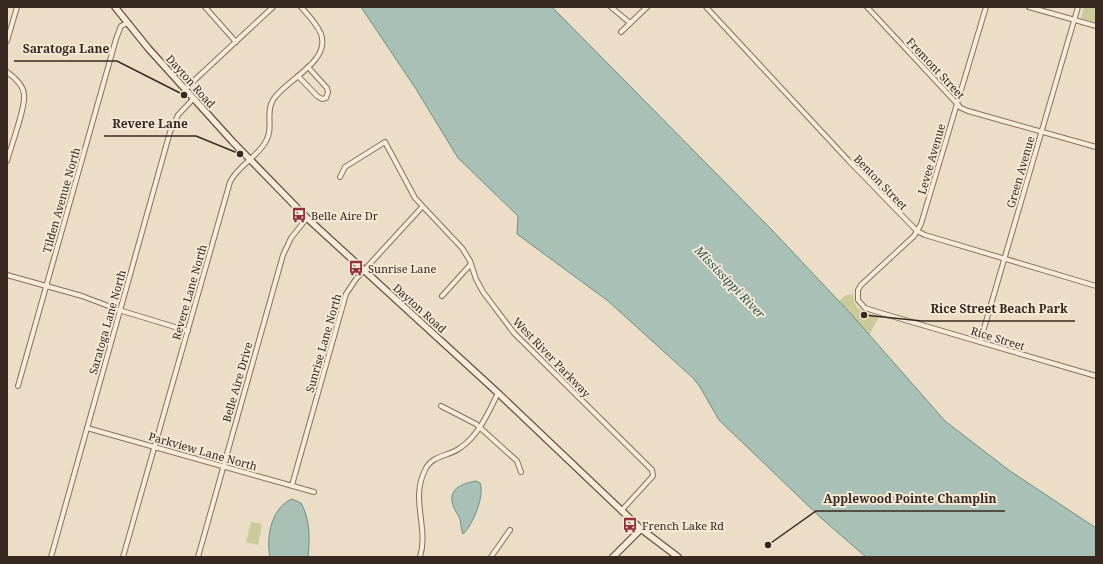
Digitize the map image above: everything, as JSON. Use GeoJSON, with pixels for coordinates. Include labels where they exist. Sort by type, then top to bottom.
{"type":"FeatureCollection","features":[{"type":"Feature","properties":{"kind":"main road","name":"Dayton Road"},"geometry":{"type":"LineString","coordinates":[[115,7],[127,23],[185,89],[249,159],[307,218],[498,393],[641,530],[678,557]]}},
{"type":"Feature","properties":{"kind":"main road"},"geometry":{"type":"LineString","coordinates":[[613,557],[641,530]]}},
{"type":"Feature","properties":{"kind":"street"},"geometry":{"type":"LineString","coordinates":[[7,41],[17,7]]}},
{"type":"Feature","properties":{"kind":"street"},"geometry":{"type":"LineString","coordinates":[[205,7],[236,42]]}},
{"type":"Feature","properties":{"kind":"street"},"geometry":{"type":"LineString","coordinates":[[185,89],[273,7]]}},
{"type":"Feature","properties":{"kind":"street","name":"Revere Lane North"},"geometry":{"type":"LineString","coordinates":[[123,557],[230,182],[239,168],[266,143],[269,136],[269,112],[273,100],[315,60],[322,47],[321,33],[301,7]]}},
{"type":"Feature","properties":{"kind":"street"},"geometry":{"type":"LineString","coordinates":[[611,7],[630,23]]}},
{"type":"Feature","properties":{"kind":"street"},"geometry":{"type":"LineString","coordinates":[[621,32],[647,7]]}},
{"type":"Feature","properties":{"kind":"street","name":"Benton Street"},"geometry":{"type":"LineString","coordinates":[[706,7],[917,231],[925,235],[1096,286]]}},
{"type":"Feature","properties":{"kind":"street","name":"Fremont Street"},"geometry":{"type":"LineString","coordinates":[[867,7],[957,104],[968,112],[1096,147]]}},
{"type":"Feature","properties":{"kind":"street","name":"Levee Avenue"},"geometry":{"type":"LineString","coordinates":[[857,294],[861,285],[917,231],[928,203],[986,7]]}},
{"type":"Feature","properties":{"kind":"street"},"geometry":{"type":"LineString","coordinates":[[1029,7],[1096,26]]}},
{"type":"Feature","properties":{"kind":"street","name":"Green Avenue"},"geometry":{"type":"LineString","coordinates":[[980,342],[1078,7]]}},
{"type":"Feature","properties":{"kind":"street","name":"Tilden Avenue North"},"geometry":{"type":"LineString","coordinates":[[18,386],[116,38],[121,26],[127,23]]}},
{"type":"Feature","properties":{"kind":"street"},"geometry":{"type":"LineString","coordinates":[[298,76],[317,96],[322,99],[326,98],[328,92],[327,88],[308,67]]}},
{"type":"Feature","properties":{"kind":"street"},"geometry":{"type":"LineString","coordinates":[[7,72],[18,80],[24,93],[22,107],[7,161]]}},
{"type":"Feature","properties":{"kind":"street","name":"Saratoga Lane North"},"geometry":{"type":"LineString","coordinates":[[51,557],[173,122],[194,98]]}},
{"type":"Feature","properties":{"kind":"street","name":"West River Parkway"},"geometry":{"type":"LineString","coordinates":[[340,177],[344,167],[386,142],[410,190],[422,207],[462,248],[471,264],[483,292],[514,333],[652,470],[653,476],[621,511]]}},
{"type":"Feature","properties":{"kind":"street","name":"Sunrise Lane North"},"geometry":{"type":"LineString","coordinates":[[292,485],[342,303],[350,287],[364,270],[422,207]]}},
{"type":"Feature","properties":{"kind":"street","name":"Belle Aire Drive"},"geometry":{"type":"LineString","coordinates":[[198,557],[283,256],[291,238],[307,218]]}},
{"type":"Feature","properties":{"kind":"street"},"geometry":{"type":"LineString","coordinates":[[442,296],[471,264]]}},
{"type":"Feature","properties":{"kind":"street"},"geometry":{"type":"LineString","coordinates":[[7,275],[82,296],[120,310],[188,331]]}},
{"type":"Feature","properties":{"kind":"street","name":"Rice Street"},"geometry":{"type":"LineString","coordinates":[[857,294],[861,305],[865,308],[1096,376]]}},
{"type":"Feature","properties":{"kind":"street"},"geometry":{"type":"LineString","coordinates":[[420,557],[424,541],[418,496],[426,469],[435,458],[460,448],[480,428],[484,423],[498,393]]}},
{"type":"Feature","properties":{"kind":"street"},"geometry":{"type":"LineString","coordinates":[[441,406],[470,420],[480,428],[517,461],[521,472]]}},
{"type":"Feature","properties":{"kind":"street","name":"Parkview Lane North"},"geometry":{"type":"LineString","coordinates":[[87,428],[314,492]]}},
{"type":"Feature","properties":{"kind":"street"},"geometry":{"type":"LineString","coordinates":[[491,557],[510,530]]}},
{"type":"Feature","properties":{"kind":"green space"},"geometry":{"type":"Polygon","coordinates":[[[1084,7],[1096,7],[1096,22],[1081,18],[1084,7]]]}},
{"type":"Feature","properties":{"kind":"green space"},"geometry":{"type":"Polygon","coordinates":[[[853,294],[858,308],[864,312],[879,316],[869,336],[851,314],[838,302],[846,295],[853,294]]]}},
{"type":"Feature","properties":{"kind":"green space"},"geometry":{"type":"Polygon","coordinates":[[[251,522],[262,524],[258,545],[246,542],[251,522]]]}},
{"type":"Feature","properties":{"kind":"water","name":"Mississippi River"},"geometry":{"type":"Polygon","coordinates":[[[361,7],[552,7],[772,230],[851,314],[945,421],[1010,471],[1096,528],[1096,557],[866,557],[821,518],[719,420],[700,387],[693,378],[608,301],[517,234],[518,216],[458,158],[416,89],[361,7]]]}},
{"type":"Feature","properties":{"kind":"water"},"geometry":{"type":"Polygon","coordinates":[[[476,481],[480,483],[481,495],[471,524],[463,534],[459,517],[452,502],[452,497],[457,488],[476,481]]]}},
{"type":"Feature","properties":{"kind":"water"},"geometry":{"type":"Polygon","coordinates":[[[292,499],[301,503],[308,522],[308,557],[270,557],[270,532],[275,516],[285,503],[292,499]]]}},
{"type":"Feature","properties":{"kind":"place","name":"Saratoga Lane"},"geometry":{"type":"Point","coordinates":[184,95]}},
{"type":"Feature","properties":{"kind":"place","name":"Revere Lane"},"geometry":{"type":"Point","coordinates":[240,154]}},
{"type":"Feature","properties":{"kind":"place","name":"Belle Aire Dr"},"geometry":{"type":"Point","coordinates":[299,215]}},
{"type":"Feature","properties":{"kind":"place","name":"Sunrise Lane"},"geometry":{"type":"Point","coordinates":[356,268]}},
{"type":"Feature","properties":{"kind":"place","name":"Rice Street Beach Park"},"geometry":{"type":"Point","coordinates":[864,315]}},
{"type":"Feature","properties":{"kind":"place","name":"French Lake Rd"},"geometry":{"type":"Point","coordinates":[630,525]}},
{"type":"Feature","properties":{"kind":"place","name":"Applewood Pointe Champlin"},"geometry":{"type":"Point","coordinates":[768,545]}}]}
